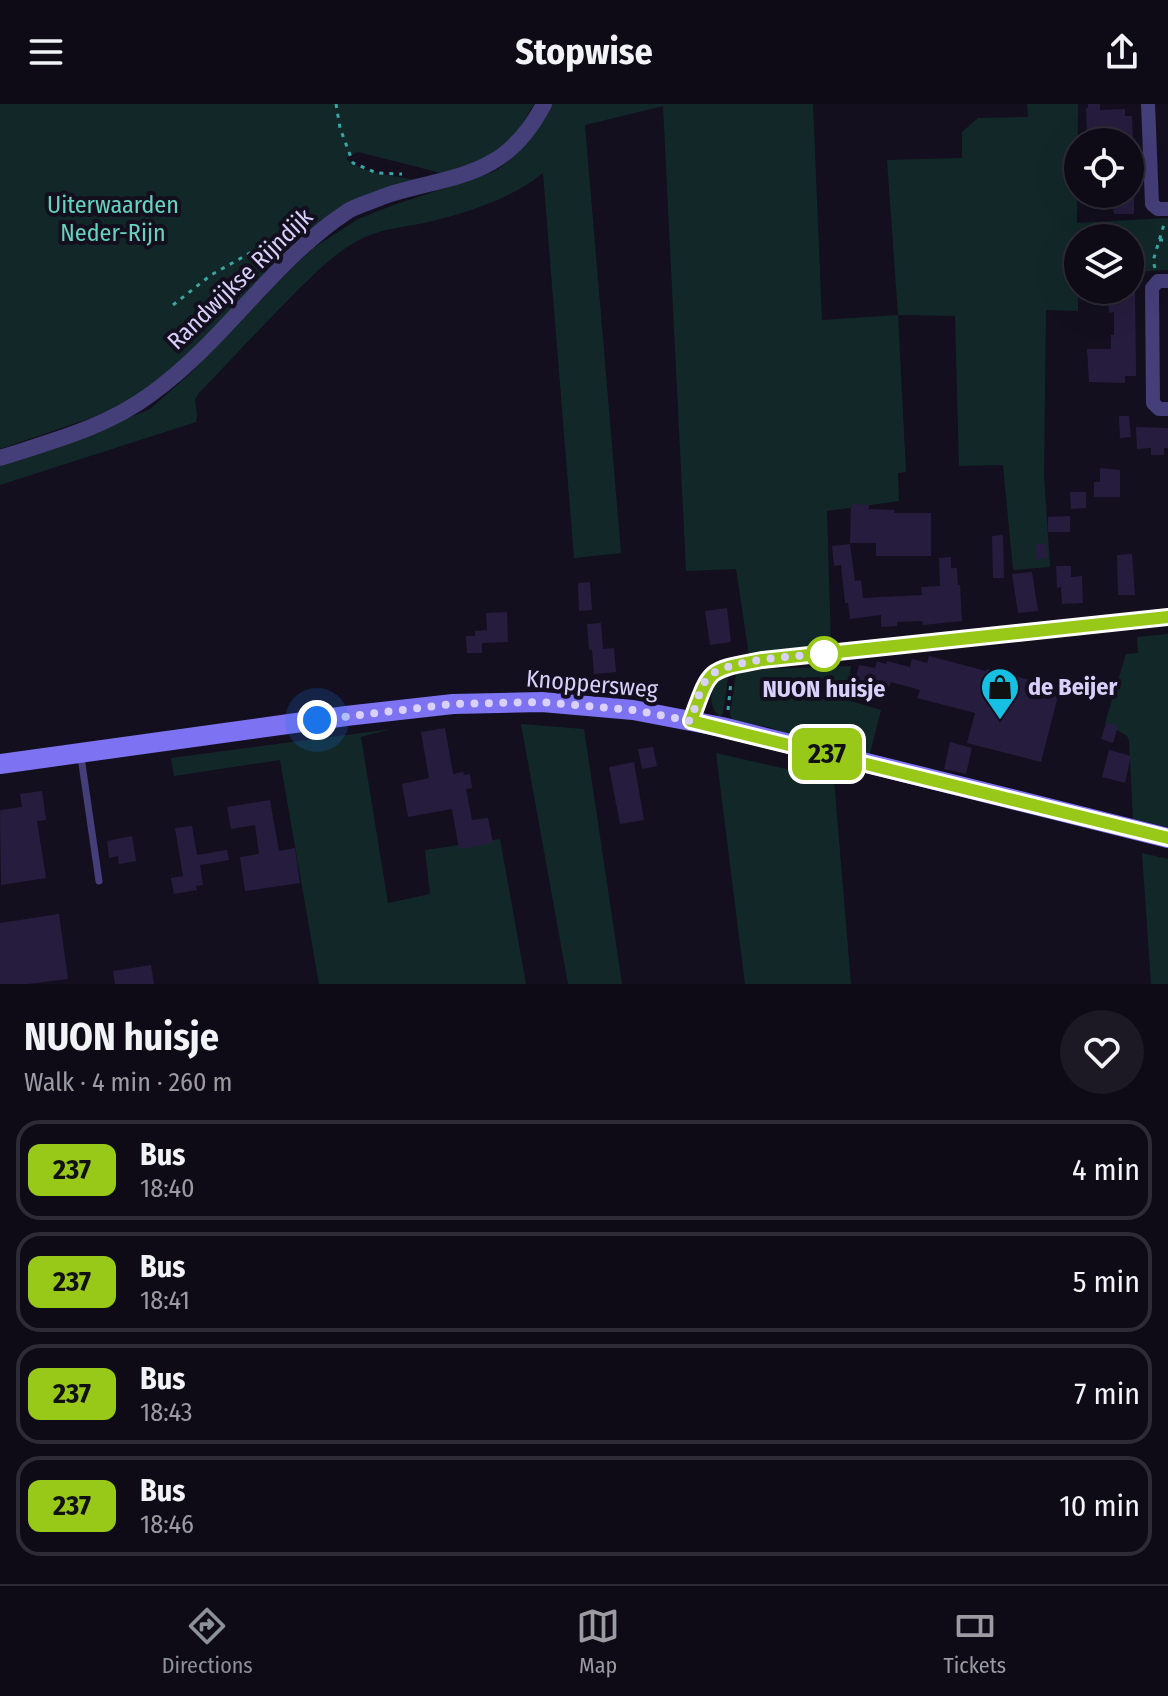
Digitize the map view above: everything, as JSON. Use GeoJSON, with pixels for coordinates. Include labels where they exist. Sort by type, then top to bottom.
{"type":"FeatureCollection","features":[{"type":"Feature","properties":{"kind":"main road","name":"Knoppersweg"},"geometry":{"type":"LineString","coordinates":[[0,764],[346,716],[453,704],[542,702],[633,710],[722,727],[1168,838]]}},
{"type":"Feature","properties":{"kind":"street","name":"Randwijkse Rijndijk"},"geometry":{"type":"LineString","coordinates":[[0,458],[113,418],[151,395],[185,367],[309,241],[350,210],[392,193],[463,174],[491,163],[511,148],[535,122],[544,104]]}},
{"type":"Feature","properties":{"kind":"street"},"geometry":{"type":"LineString","coordinates":[[1148,104],[1152,204],[1163,209]]}},
{"type":"Feature","properties":{"kind":"street"},"geometry":{"type":"LineString","coordinates":[[1163,281],[1152,288],[1153,403],[1159,409],[1168,409]]}},
{"type":"Feature","properties":{"kind":"street"},"geometry":{"type":"LineString","coordinates":[[691,721],[705,681],[719,669],[762,660],[1168,617]]}},
{"type":"Feature","properties":{"kind":"lane"},"geometry":{"type":"LineString","coordinates":[[80,753],[99,881]]}},
{"type":"Feature","properties":{"kind":"path"},"geometry":{"type":"LineString","coordinates":[[336,104],[340,128],[353,163],[377,173],[407,174]]}},
{"type":"Feature","properties":{"kind":"path"},"geometry":{"type":"LineString","coordinates":[[1163,209],[1166,218],[1153,261],[1163,281]]}},
{"type":"Feature","properties":{"kind":"path"},"geometry":{"type":"LineString","coordinates":[[173,305],[211,275],[266,244],[308,227]]}},
{"type":"Feature","properties":{"kind":"path"},"geometry":{"type":"LineString","coordinates":[[1159,240],[1168,240]]}},
{"type":"Feature","properties":{"kind":"path"},"geometry":{"type":"LineString","coordinates":[[722,727],[727,718],[733,666]]}},
{"type":"Feature","properties":{"kind":"green space","name":"Uiterwaarden Neder-Rijn"},"geometry":{"type":"Polygon","coordinates":[[[0,104],[534,104],[515,136],[481,162],[445,174],[358,152],[346,158],[370,171],[422,181],[368,197],[160,380],[122,405],[0,449],[0,104]]]}},
{"type":"Feature","properties":{"kind":"green space"},"geometry":{"type":"Polygon","coordinates":[[[551,104],[813,104],[822,320],[898,315],[906,472],[898,473],[899,501],[827,511],[831,647],[749,655],[736,569],[686,571],[663,106],[585,125],[621,553],[574,558],[543,173],[516,191],[471,210],[379,232],[345,249],[301,287],[199,393],[195,399],[196,422],[0,485],[0,465],[150,409],[192,372],[294,266],[315,247],[358,219],[503,166],[526,142],[551,104]]]}},
{"type":"Feature","properties":{"kind":"green space"},"geometry":{"type":"Polygon","coordinates":[[[1027,104],[1078,104],[1078,128],[1064,128],[1064,208],[1077,208],[1077,223],[1168,218],[1168,270],[1144,271],[1144,224],[1064,224],[1064,304],[1078,304],[1078,311],[1046,310],[1044,475],[1050,567],[1013,570],[1003,465],[959,466],[955,316],[898,315],[887,160],[962,158],[962,132],[978,118],[1028,117],[1027,104]]]}},
{"type":"Feature","properties":{"kind":"green space"},"geometry":{"type":"Polygon","coordinates":[[[1168,634],[1168,827],[1133,819],[1129,740],[1105,723],[1126,654],[1138,653],[1137,637],[1168,634]]]}},
{"type":"Feature","properties":{"kind":"green space"},"geometry":{"type":"Polygon","coordinates":[[[851,666],[847,683],[837,697],[881,710],[869,757],[768,727],[733,721],[730,715],[736,674],[740,670],[851,666]]]}},
{"type":"Feature","properties":{"kind":"green space"},"geometry":{"type":"Polygon","coordinates":[[[727,674],[723,714],[719,717],[711,699],[717,683],[727,674]]]}},
{"type":"Feature","properties":{"kind":"green space"},"geometry":{"type":"Polygon","coordinates":[[[521,724],[584,729],[622,984],[568,984],[521,724]]]}},
{"type":"Feature","properties":{"kind":"green space"},"geometry":{"type":"Polygon","coordinates":[[[392,729],[361,737],[388,903],[430,894],[425,850],[500,839],[526,984],[319,984],[280,760],[174,776],[171,758],[392,729]]]}},
{"type":"Feature","properties":{"kind":"green space"},"geometry":{"type":"Polygon","coordinates":[[[716,753],[834,780],[851,984],[745,984],[716,753]]]}},
{"type":"Feature","properties":{"kind":"green space"},"geometry":{"type":"Polygon","coordinates":[[[1142,853],[1168,859],[1168,984],[1151,984],[1142,853]]]}},
{"type":"Feature","properties":{"kind":"building"},"geometry":{"type":"Polygon","coordinates":[[[1088,104],[1100,104],[1100,110],[1125,109],[1125,116],[1132,116],[1132,128],[1087,128],[1088,104]]]}},
{"type":"Feature","properties":{"kind":"building"},"geometry":{"type":"Polygon","coordinates":[[[1113,208],[1134,208],[1134,214],[1114,214],[1113,208]]]}},
{"type":"Feature","properties":{"kind":"building"},"geometry":{"type":"Polygon","coordinates":[[[1109,304],[1135,304],[1136,376],[1125,376],[1125,383],[1089,382],[1087,349],[1111,349],[1114,312],[1109,313],[1109,304]]]}},
{"type":"Feature","properties":{"kind":"building"},"geometry":{"type":"Polygon","coordinates":[[[1119,416],[1129,416],[1131,437],[1120,438],[1119,416]]]}},
{"type":"Feature","properties":{"kind":"building"},"geometry":{"type":"Polygon","coordinates":[[[1136,427],[1168,428],[1168,448],[1164,448],[1164,455],[1151,455],[1151,448],[1137,449],[1136,427]]]}},
{"type":"Feature","properties":{"kind":"building"},"geometry":{"type":"Polygon","coordinates":[[[1100,468],[1120,470],[1120,497],[1094,497],[1094,482],[1100,482],[1100,468]]]}},
{"type":"Feature","properties":{"kind":"building"},"geometry":{"type":"Polygon","coordinates":[[[1070,492],[1086,492],[1086,508],[1071,509],[1070,492]]]}},
{"type":"Feature","properties":{"kind":"building"},"geometry":{"type":"Polygon","coordinates":[[[851,504],[869,505],[869,509],[895,510],[894,513],[931,513],[931,556],[876,556],[876,543],[850,543],[851,504]]]}},
{"type":"Feature","properties":{"kind":"building"},"geometry":{"type":"Polygon","coordinates":[[[1070,516],[1070,532],[1048,532],[1048,517],[1070,516]]]}},
{"type":"Feature","properties":{"kind":"building"},"geometry":{"type":"Polygon","coordinates":[[[1003,535],[1004,578],[993,578],[992,536],[1003,535]]]}},
{"type":"Feature","properties":{"kind":"building"},"geometry":{"type":"Polygon","coordinates":[[[1046,543],[1048,558],[1036,559],[1035,544],[1046,543]]]}},
{"type":"Feature","properties":{"kind":"building"},"geometry":{"type":"Polygon","coordinates":[[[850,544],[855,581],[861,580],[863,598],[922,595],[921,587],[940,586],[939,558],[951,557],[951,568],[957,568],[960,585],[962,621],[923,625],[922,621],[897,622],[897,626],[881,627],[881,615],[850,619],[841,565],[834,566],[832,546],[850,544]]]}},
{"type":"Feature","properties":{"kind":"building"},"geometry":{"type":"Polygon","coordinates":[[[1132,554],[1135,595],[1118,595],[1117,555],[1132,554]]]}},
{"type":"Feature","properties":{"kind":"building"},"geometry":{"type":"Polygon","coordinates":[[[1056,566],[1071,566],[1071,577],[1082,576],[1083,603],[1062,604],[1061,587],[1057,588],[1056,566]]]}},
{"type":"Feature","properties":{"kind":"building"},"geometry":{"type":"Polygon","coordinates":[[[1032,572],[1038,611],[1018,613],[1012,574],[1032,572]]]}},
{"type":"Feature","properties":{"kind":"building"},"geometry":{"type":"Polygon","coordinates":[[[590,582],[592,610],[579,611],[578,583],[590,582]]]}},
{"type":"Feature","properties":{"kind":"building"},"geometry":{"type":"Polygon","coordinates":[[[727,608],[731,642],[710,645],[705,611],[727,608]]]}},
{"type":"Feature","properties":{"kind":"building"},"geometry":{"type":"Polygon","coordinates":[[[507,612],[508,642],[482,643],[482,653],[467,653],[466,636],[475,636],[475,631],[487,630],[486,613],[507,612]]]}},
{"type":"Feature","properties":{"kind":"building"},"geometry":{"type":"Polygon","coordinates":[[[601,623],[603,649],[614,648],[616,672],[594,674],[587,624],[601,623]]]}},
{"type":"Feature","properties":{"kind":"building"},"geometry":{"type":"Polygon","coordinates":[[[929,656],[1060,688],[1041,762],[967,743],[975,713],[917,698],[920,690],[891,682],[883,701],[852,693],[859,665],[875,668],[877,661],[886,664],[887,661],[910,667],[912,659],[927,663],[929,656]]]}},
{"type":"Feature","properties":{"kind":"building"},"geometry":{"type":"Polygon","coordinates":[[[1106,723],[1118,726],[1113,743],[1101,739],[1106,723]]]}},
{"type":"Feature","properties":{"kind":"building"},"geometry":{"type":"Polygon","coordinates":[[[445,728],[453,774],[470,774],[472,788],[466,789],[472,820],[488,818],[493,843],[459,849],[452,809],[408,817],[402,784],[429,778],[421,732],[445,728]]]}},
{"type":"Feature","properties":{"kind":"building"},"geometry":{"type":"Polygon","coordinates":[[[950,742],[972,748],[966,774],[944,769],[950,742]]]}},
{"type":"Feature","properties":{"kind":"building"},"geometry":{"type":"Polygon","coordinates":[[[653,747],[657,766],[642,769],[638,749],[653,747]]]}},
{"type":"Feature","properties":{"kind":"building"},"geometry":{"type":"Polygon","coordinates":[[[1109,750],[1131,756],[1125,783],[1102,777],[1109,750]]]}},
{"type":"Feature","properties":{"kind":"building"},"geometry":{"type":"Polygon","coordinates":[[[634,762],[644,820],[620,824],[609,767],[634,762]]]}},
{"type":"Feature","properties":{"kind":"building"},"geometry":{"type":"Polygon","coordinates":[[[42,791],[46,820],[37,821],[46,878],[1,885],[0,810],[22,807],[20,794],[42,791]]]}},
{"type":"Feature","properties":{"kind":"building"},"geometry":{"type":"Polygon","coordinates":[[[270,800],[279,851],[295,848],[300,883],[245,891],[240,857],[259,854],[255,825],[231,829],[227,807],[270,800]]]}},
{"type":"Feature","properties":{"kind":"building"},"geometry":{"type":"Polygon","coordinates":[[[192,826],[197,855],[227,850],[229,860],[200,865],[203,885],[196,886],[197,890],[174,894],[171,878],[183,876],[175,828],[192,826]]]}},
{"type":"Feature","properties":{"kind":"building"},"geometry":{"type":"Polygon","coordinates":[[[132,836],[136,861],[119,864],[118,856],[109,858],[107,841],[132,836]]]}},
{"type":"Feature","properties":{"kind":"building"},"geometry":{"type":"Polygon","coordinates":[[[59,914],[68,979],[0,984],[0,923],[59,914]]]}},
{"type":"Feature","properties":{"kind":"building"},"geometry":{"type":"Polygon","coordinates":[[[151,965],[154,984],[115,984],[113,971],[151,965]]]}},
{"type":"Feature","properties":{"kind":"bus line","name":"237"},"geometry":{"type":"LineString","coordinates":[[1168,617],[762,660],[719,669],[705,681],[691,721],[1168,838]]}},
{"type":"Feature","properties":{"kind":"place","name":"NUON huisje"},"geometry":{"type":"Point","coordinates":[824,654]}},
{"type":"Feature","properties":{"kind":"place","name":"de Beijer"},"geometry":{"type":"Point","coordinates":[1000,721]}},
{"type":"Feature","properties":{"kind":"route"},"geometry":{"type":"LineString","coordinates":[[317,720],[453,704],[542,702],[633,710],[691,721],[705,681],[719,669],[762,660],[832,653],[824,654]]}}]}
